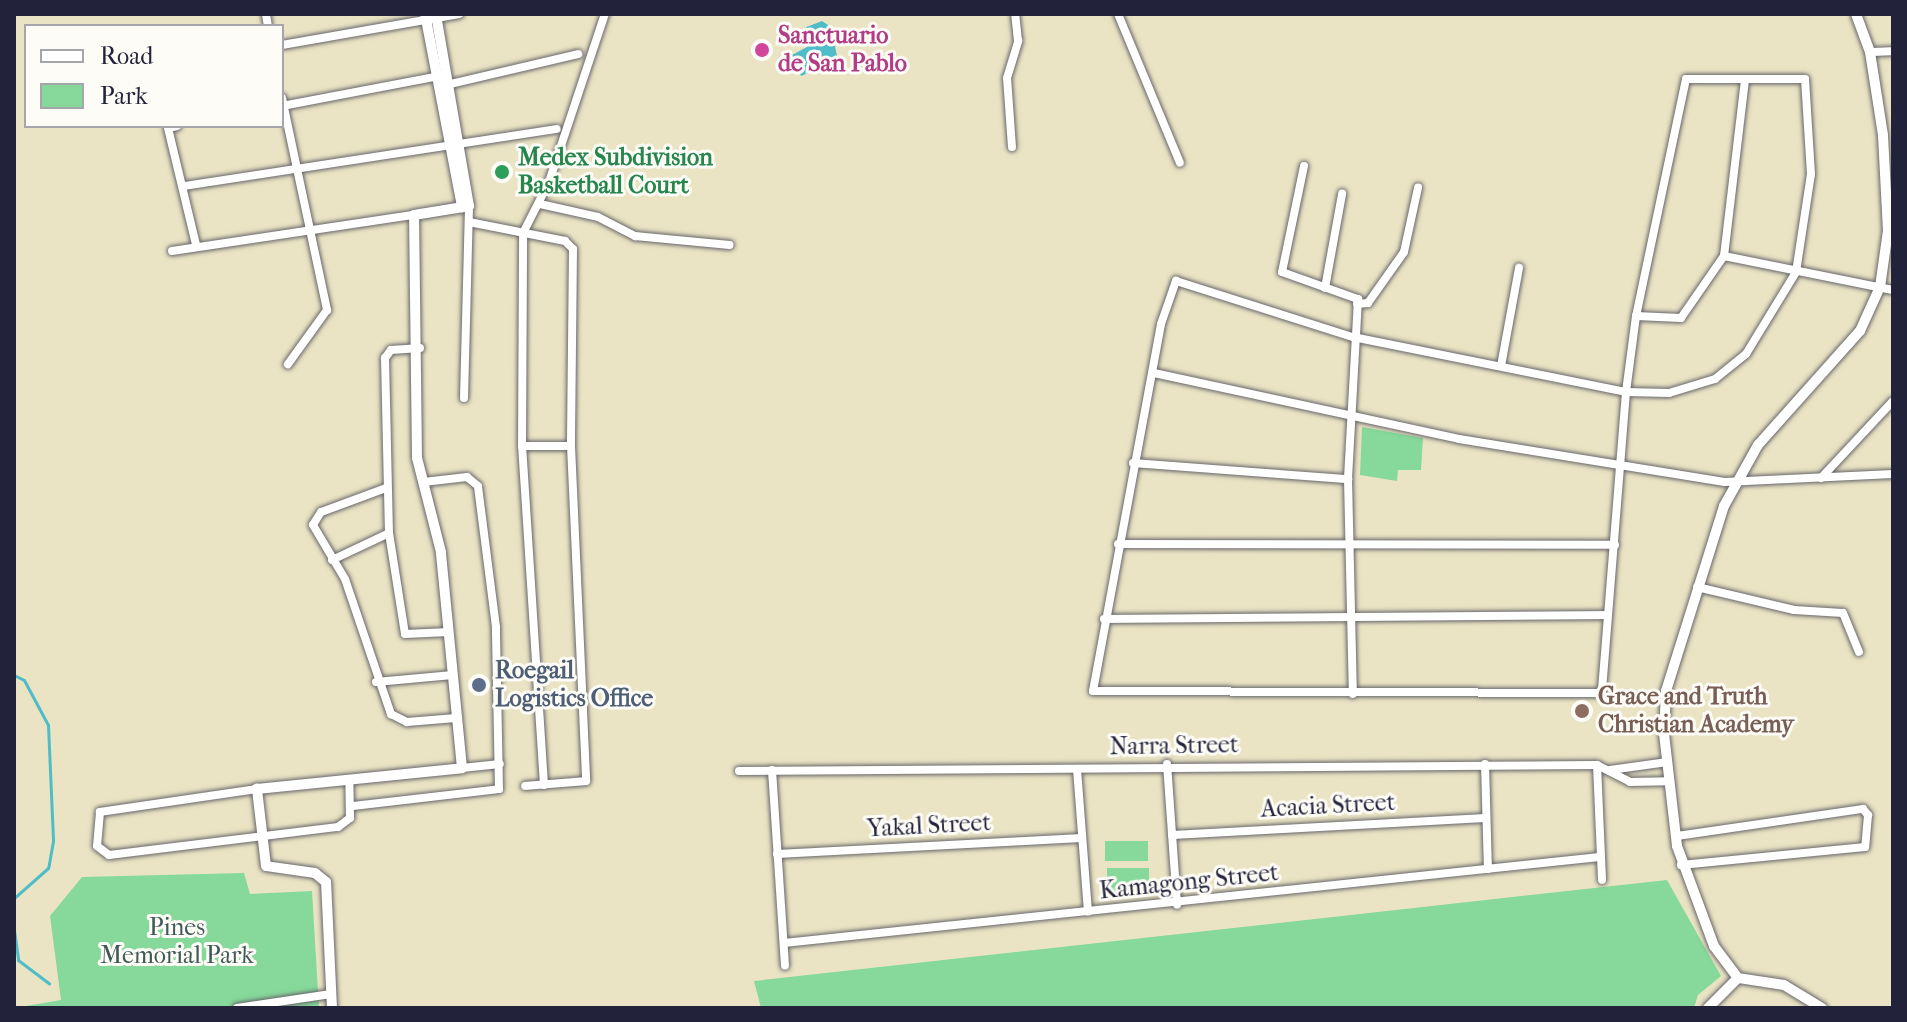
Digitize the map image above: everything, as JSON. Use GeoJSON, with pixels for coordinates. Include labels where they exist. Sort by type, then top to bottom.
{"type":"FeatureCollection","features":[{"type":"Feature","properties":{"kind":"street"},"geometry":{"type":"LineString","coordinates":[[284,45],[431,16],[459,14]]}},
{"type":"Feature","properties":{"kind":"street"},"geometry":{"type":"LineString","coordinates":[[544,785],[522,446],[523,233],[540,204],[605,14]]}},
{"type":"Feature","properties":{"kind":"street"},"geometry":{"type":"LineString","coordinates":[[1012,147],[1007,78],[1018,41],[1015,14]]}},
{"type":"Feature","properties":{"kind":"street"},"geometry":{"type":"LineString","coordinates":[[1118,14],[1180,163]]}},
{"type":"Feature","properties":{"kind":"street"},"geometry":{"type":"LineString","coordinates":[[1822,1008],[1784,985],[1738,978],[1695,909],[1681,865],[1669,781],[1666,691],[1724,506],[1758,445],[1860,331],[1880,287],[1888,231],[1870,52],[1856,14]]}},
{"type":"Feature","properties":{"kind":"street"},"geometry":{"type":"LineString","coordinates":[[431,16],[467,213],[464,398]]}},
{"type":"Feature","properties":{"kind":"street"},"geometry":{"type":"LineString","coordinates":[[1870,52],[1893,51]]}},
{"type":"Feature","properties":{"kind":"street"},"geometry":{"type":"LineString","coordinates":[[284,103],[445,80],[578,54]]}},
{"type":"Feature","properties":{"kind":"street"},"geometry":{"type":"LineString","coordinates":[[1745,80],[1686,79],[1636,316],[1626,392],[1602,693],[1093,691],[1133,463],[1176,281],[1353,337],[1626,392],[1669,393],[1715,379],[1766,329],[1796,272],[1811,174],[1805,79],[1745,80]]}},
{"type":"Feature","properties":{"kind":"street"},"geometry":{"type":"LineString","coordinates":[[1636,316],[1681,318],[1724,256],[1745,80]]}},
{"type":"Feature","properties":{"kind":"street"},"geometry":{"type":"LineString","coordinates":[[284,112],[327,310],[288,364]]}},
{"type":"Feature","properties":{"kind":"street"},"geometry":{"type":"LineString","coordinates":[[168,128],[196,245]]}},
{"type":"Feature","properties":{"kind":"street"},"geometry":{"type":"LineString","coordinates":[[184,186],[557,129]]}},
{"type":"Feature","properties":{"kind":"street"},"geometry":{"type":"LineString","coordinates":[[1304,166],[1282,272],[1353,295],[1357,304],[1348,479],[1353,694]]}},
{"type":"Feature","properties":{"kind":"street"},"geometry":{"type":"LineString","coordinates":[[1357,304],[1368,303],[1404,252],[1418,188]]}},
{"type":"Feature","properties":{"kind":"street"},"geometry":{"type":"LineString","coordinates":[[1325,288],[1342,194]]}},
{"type":"Feature","properties":{"kind":"street"},"geometry":{"type":"LineString","coordinates":[[540,204],[598,217],[635,236],[730,245]]}},
{"type":"Feature","properties":{"kind":"street"},"geometry":{"type":"LineString","coordinates":[[172,251],[196,245],[310,233],[414,215],[467,213],[573,249],[571,446],[586,781],[525,786]]}},
{"type":"Feature","properties":{"kind":"street"},"geometry":{"type":"LineString","coordinates":[[414,215],[423,482],[441,552],[462,768]]}},
{"type":"Feature","properties":{"kind":"street"},"geometry":{"type":"LineString","coordinates":[[1724,256],[1893,290]]}},
{"type":"Feature","properties":{"kind":"street"},"geometry":{"type":"LineString","coordinates":[[1501,366],[1519,268]]}},
{"type":"Feature","properties":{"kind":"street"},"geometry":{"type":"LineString","coordinates":[[420,348],[391,350],[385,358],[389,533],[405,634],[449,632]]}},
{"type":"Feature","properties":{"kind":"street"},"geometry":{"type":"LineString","coordinates":[[1154,373],[1350,418],[1621,468],[1738,483],[1893,474]]}},
{"type":"Feature","properties":{"kind":"street"},"geometry":{"type":"LineString","coordinates":[[1820,479],[1893,401]]}},
{"type":"Feature","properties":{"kind":"street"},"geometry":{"type":"LineString","coordinates":[[522,446],[571,446]]}},
{"type":"Feature","properties":{"kind":"street"},"geometry":{"type":"LineString","coordinates":[[1133,463],[1348,479]]}},
{"type":"Feature","properties":{"kind":"street"},"geometry":{"type":"LineString","coordinates":[[353,806],[493,794],[500,764],[496,627],[478,486],[467,477],[423,482]]}},
{"type":"Feature","properties":{"kind":"street"},"geometry":{"type":"LineString","coordinates":[[386,488],[314,518],[376,682],[397,720],[456,718]]}},
{"type":"Feature","properties":{"kind":"street"},"geometry":{"type":"LineString","coordinates":[[332,560],[389,533]]}},
{"type":"Feature","properties":{"kind":"street"},"geometry":{"type":"LineString","coordinates":[[1118,544],[1349,542],[1615,545]]}},
{"type":"Feature","properties":{"kind":"street"},"geometry":{"type":"LineString","coordinates":[[1697,587],[1794,610],[1843,613],[1859,652]]}},
{"type":"Feature","properties":{"kind":"street"},"geometry":{"type":"LineString","coordinates":[[1104,619],[1608,615]]}},
{"type":"Feature","properties":{"kind":"street"},"geometry":{"type":"LineString","coordinates":[[376,682],[453,675]]}},
{"type":"Feature","properties":{"kind":"street","name":"Narra Street"},"geometry":{"type":"LineString","coordinates":[[1610,770],[1667,762]]}},
{"type":"Feature","properties":{"kind":"street"},"geometry":{"type":"LineString","coordinates":[[349,779],[353,806],[338,827],[261,839],[109,855],[97,846],[93,820],[113,808],[257,789],[349,779],[500,764]]}},
{"type":"Feature","properties":{"kind":"street"},"geometry":{"type":"LineString","coordinates":[[1167,764],[1177,905]]}},
{"type":"Feature","properties":{"kind":"street","name":"Narra Street"},"geometry":{"type":"LineString","coordinates":[[739,771],[1077,769],[1167,764],[1597,765],[1630,782],[1669,781]]}},
{"type":"Feature","properties":{"kind":"street"},"geometry":{"type":"LineString","coordinates":[[1485,764],[1488,869]]}},
{"type":"Feature","properties":{"kind":"street"},"geometry":{"type":"LineString","coordinates":[[1597,765],[1602,880]]}},
{"type":"Feature","properties":{"kind":"street"},"geometry":{"type":"LineString","coordinates":[[1077,769],[1088,912]]}},
{"type":"Feature","properties":{"kind":"street"},"geometry":{"type":"LineString","coordinates":[[772,770],[785,966]]}},
{"type":"Feature","properties":{"kind":"street"},"geometry":{"type":"LineString","coordinates":[[257,789],[261,839],[272,871],[315,873],[326,882],[332,1008]]}},
{"type":"Feature","properties":{"kind":"street"},"geometry":{"type":"LineString","coordinates":[[1677,836],[1863,809],[1868,815],[1865,847],[1681,865]]}},
{"type":"Feature","properties":{"kind":"street","name":"Acacia Street"},"geometry":{"type":"LineString","coordinates":[[1172,835],[1486,818]]}},
{"type":"Feature","properties":{"kind":"street","name":"Yakal Street"},"geometry":{"type":"LineString","coordinates":[[777,854],[1082,838]]}},
{"type":"Feature","properties":{"kind":"street","name":"Kamagong Street"},"geometry":{"type":"LineString","coordinates":[[784,943],[1177,905],[1599,857]]}},
{"type":"Feature","properties":{"kind":"street"},"geometry":{"type":"LineString","coordinates":[[1708,1008],[1738,978]]}},
{"type":"Feature","properties":{"kind":"street"},"geometry":{"type":"LineString","coordinates":[[237,1008],[331,994]]}},
{"type":"Feature","properties":{"kind":"green space"},"geometry":{"type":"Polygon","coordinates":[[[1362,427],[1423,438],[1421,470],[1398,470],[1397,481],[1360,475],[1362,427]]]}},
{"type":"Feature","properties":{"kind":"green space"},"geometry":{"type":"Polygon","coordinates":[[[1105,841],[1148,841],[1148,861],[1105,861],[1105,841]]]}},
{"type":"Feature","properties":{"kind":"green space"},"geometry":{"type":"Polygon","coordinates":[[[1107,868],[1149,868],[1149,892],[1107,892],[1107,868]]]}},
{"type":"Feature","properties":{"kind":"green space","name":"Pines Memorial Park"},"geometry":{"type":"Polygon","coordinates":[[[244,873],[250,894],[312,891],[319,1008],[14,1008],[61,1000],[50,916],[82,877],[244,873]]]}},
{"type":"Feature","properties":{"kind":"green space"},"geometry":{"type":"Polygon","coordinates":[[[1667,880],[1721,976],[1698,995],[1694,1008],[761,1008],[754,981],[1667,880]]]}},
{"type":"Feature","properties":{"kind":"water"},"geometry":{"type":"Polygon","coordinates":[[[822,21],[831,27],[838,61],[801,76],[792,55],[807,47],[804,28],[822,21]]]}},
{"type":"Feature","properties":{"kind":"waterway"},"geometry":{"type":"LineString","coordinates":[[14,675],[24,680],[48,725],[53,841],[48,868],[14,898]]}},
{"type":"Feature","properties":{"kind":"waterway"},"geometry":{"type":"LineString","coordinates":[[14,930],[18,960],[49,983]]}},
{"type":"Feature","properties":{"kind":"place","name":"Sanctuario de San Pablo"},"geometry":{"type":"Point","coordinates":[762,50]}},
{"type":"Feature","properties":{"kind":"place","name":"Medex Subdivision Basketball Court"},"geometry":{"type":"Point","coordinates":[502,172]}},
{"type":"Feature","properties":{"kind":"place","name":"Roegail Logistics Office"},"geometry":{"type":"Point","coordinates":[479,685]}},
{"type":"Feature","properties":{"kind":"place","name":"Grace and Truth Christian Academy"},"geometry":{"type":"Point","coordinates":[1582,711]}}]}
